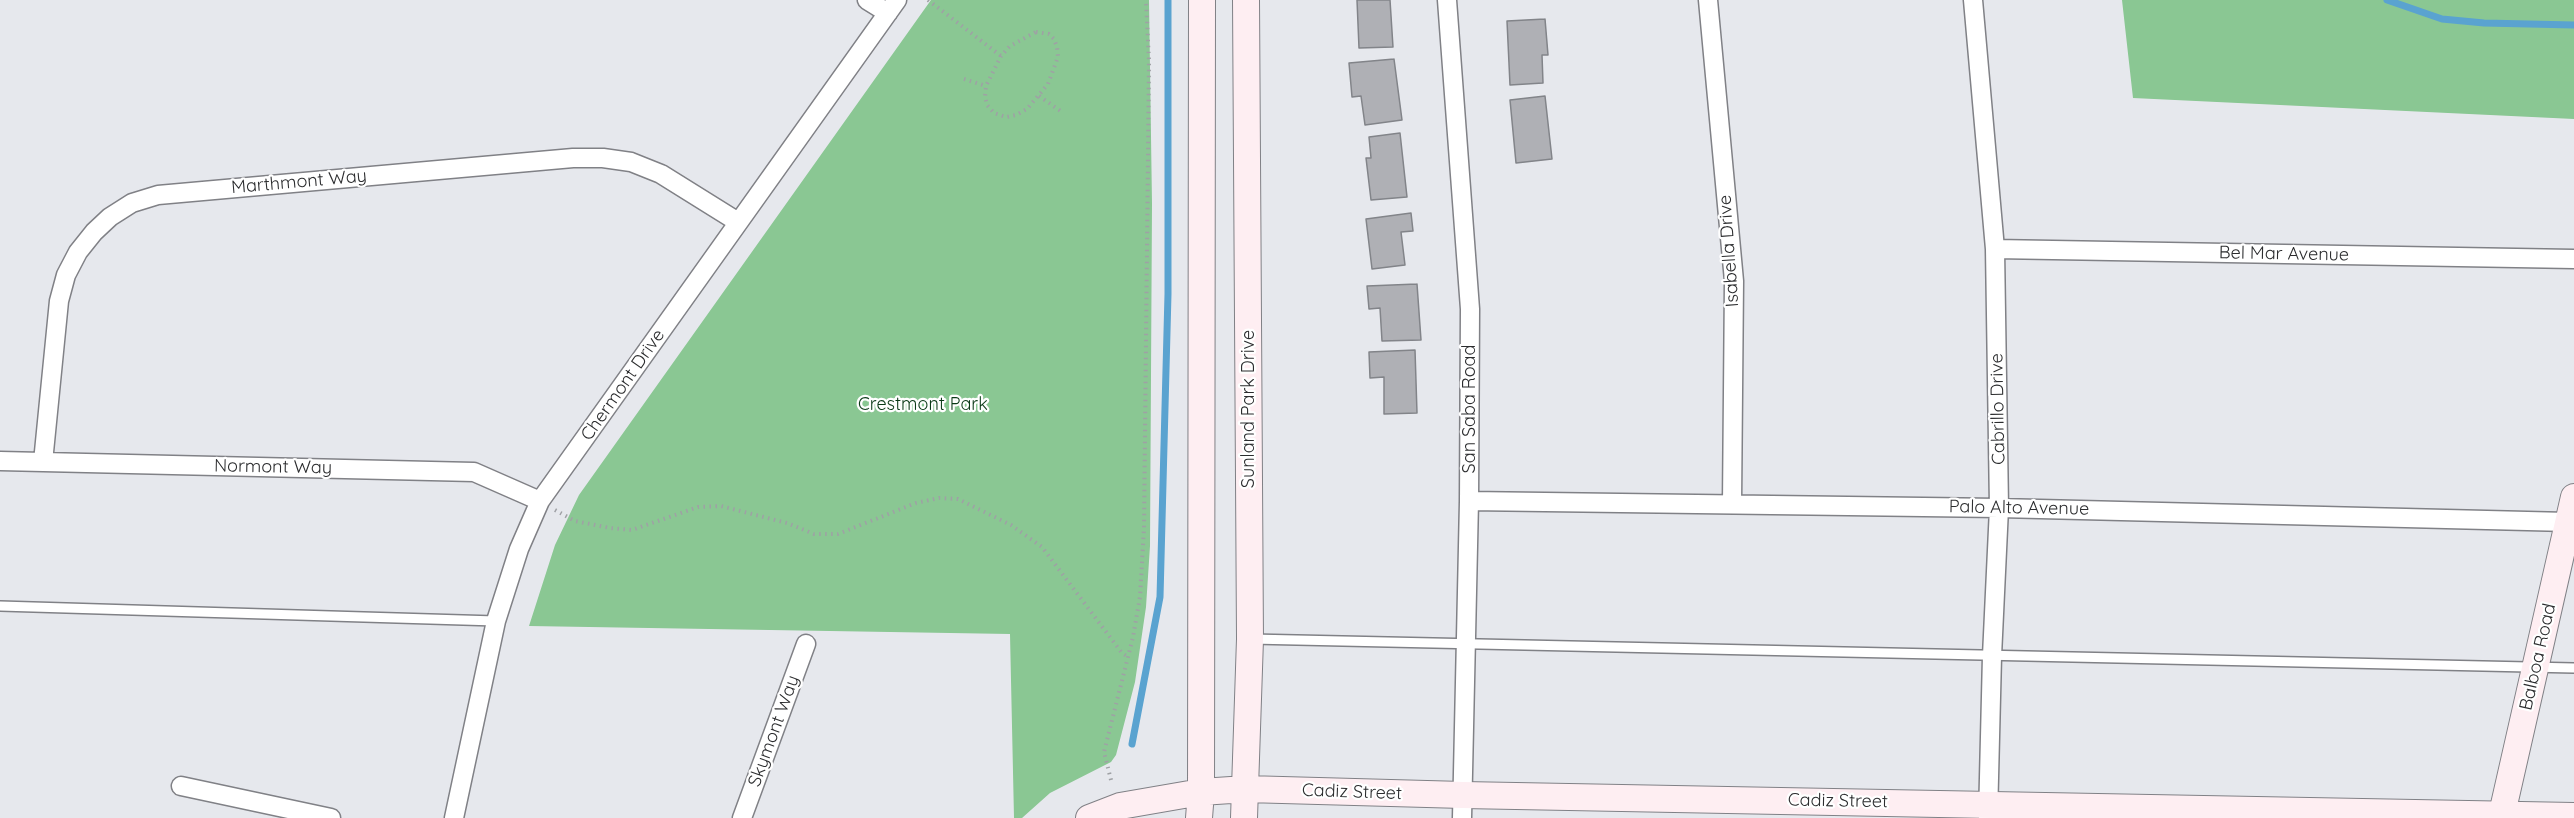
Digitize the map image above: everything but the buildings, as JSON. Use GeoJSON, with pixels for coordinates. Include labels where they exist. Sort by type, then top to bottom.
{"type":"FeatureCollection","features":[{"type":"Feature","properties":{"kind":"street"},"geometry":{"type":"LineString","coordinates":[[867,0],[892,7]]}},
{"type":"Feature","properties":{"kind":"street"},"geometry":{"type":"LineString","coordinates":[[1198,818],[1201,792],[1202,0]]}},
{"type":"Feature","properties":{"kind":"street","name":"Sunland Park Drive"},"geometry":{"type":"LineString","coordinates":[[1244,818],[1250,639],[1246,0]]}},
{"type":"Feature","properties":{"kind":"street","name":"San Saba Road"},"geometry":{"type":"LineString","coordinates":[[1447,0],[1470,309],[1469,501],[1462,806]]}},
{"type":"Feature","properties":{"kind":"street","name":"Isabella Drive"},"geometry":{"type":"LineString","coordinates":[[1708,0],[1734,281],[1732,503]]}},
{"type":"Feature","properties":{"kind":"street","name":"Cabrillo Drive"},"geometry":{"type":"LineString","coordinates":[[1973,0],[1995,249],[1999,508],[1988,811]]}},
{"type":"Feature","properties":{"kind":"street","name":"Chermont Drive"},"geometry":{"type":"LineString","coordinates":[[454,818],[496,621],[519,549],[540,501],[892,7]]}},
{"type":"Feature","properties":{"kind":"street","name":"Marthmont Way"},"geometry":{"type":"LineString","coordinates":[[43,462],[59,301],[66,275],[78,252],[94,232],[110,217],[132,203],[158,195],[573,158],[603,158],[631,162],[661,174],[738,222]]}},
{"type":"Feature","properties":{"kind":"street","name":"Bel Mar Avenue"},"geometry":{"type":"LineString","coordinates":[[1995,249],[2574,259]]}},
{"type":"Feature","properties":{"kind":"street","name":"Normont Way"},"geometry":{"type":"LineString","coordinates":[[0,461],[474,472],[540,501]]}},
{"type":"Feature","properties":{"kind":"street","name":"Balboa Road"},"geometry":{"type":"LineString","coordinates":[[2502,816],[2574,496]]}},
{"type":"Feature","properties":{"kind":"street","name":"Palo Alto Avenue"},"geometry":{"type":"LineString","coordinates":[[1469,501],[1999,508],[2568,522]]}},
{"type":"Feature","properties":{"kind":"street","name":"Skymont Way"},"geometry":{"type":"LineString","coordinates":[[742,818],[806,644]]}},
{"type":"Feature","properties":{"kind":"street"},"geometry":{"type":"LineString","coordinates":[[181,786],[331,818]]}},
{"type":"Feature","properties":{"kind":"street","name":"Cadiz Street"},"geometry":{"type":"LineString","coordinates":[[1089,818],[1120,806],[1201,792],[1246,789],[1462,806],[2574,816]]}},
{"type":"Feature","properties":{"kind":"street"},"geometry":{"type":"LineString","coordinates":[[1120,806],[1144,818]]}},
{"type":"Feature","properties":{"kind":"lane"},"geometry":{"type":"LineString","coordinates":[[0,606],[496,621]]}},
{"type":"Feature","properties":{"kind":"lane"},"geometry":{"type":"LineString","coordinates":[[1250,639],[2574,668]]}},
{"type":"Feature","properties":{"kind":"path"},"geometry":{"type":"LineString","coordinates":[[928,0],[1000,56]]}},
{"type":"Feature","properties":{"kind":"path"},"geometry":{"type":"LineString","coordinates":[[1111,780],[1104,752],[1128,657],[1140,597],[1144,528],[1149,61],[1146,0]]}},
{"type":"Feature","properties":{"kind":"path"},"geometry":{"type":"LineString","coordinates":[[1036,32],[1049,34],[1054,39],[1058,57],[1048,84],[1039,96],[1027,109],[1006,117],[994,113],[987,105],[985,97],[986,86],[1000,56],[1010,45],[1036,32]]}},
{"type":"Feature","properties":{"kind":"path"},"geometry":{"type":"LineString","coordinates":[[964,79],[986,86]]}},
{"type":"Feature","properties":{"kind":"path"},"geometry":{"type":"LineString","coordinates":[[1039,96],[1062,112]]}},
{"type":"Feature","properties":{"kind":"path"},"geometry":{"type":"LineString","coordinates":[[540,501],[575,521],[610,528],[632,530],[698,507],[721,506],[787,523],[814,534],[838,534],[916,503],[939,498],[958,499],[1011,525],[1042,547],[1122,653],[1128,657]]}},
{"type":"Feature","properties":{"kind":"green space","name":"Crestmont Park"},"geometry":{"type":"Polygon","coordinates":[[[931,0],[1149,0],[1152,204],[1150,546],[1146,607],[1135,682],[1116,755],[1111,762],[1050,793],[1022,818],[1014,818],[1010,634],[529,626],[555,545],[579,495],[931,0]]]}},
{"type":"Feature","properties":{"kind":"green space"},"geometry":{"type":"Polygon","coordinates":[[[2122,0],[2574,0],[2574,119],[2133,98],[2122,0]]]}},
{"type":"Feature","properties":{"kind":"waterway"},"geometry":{"type":"LineString","coordinates":[[1132,744],[1160,597],[1168,294],[1168,0]]}},
{"type":"Feature","properties":{"kind":"waterway"},"geometry":{"type":"LineString","coordinates":[[2387,0],[2442,19],[2484,23],[2574,25]]}}]}
